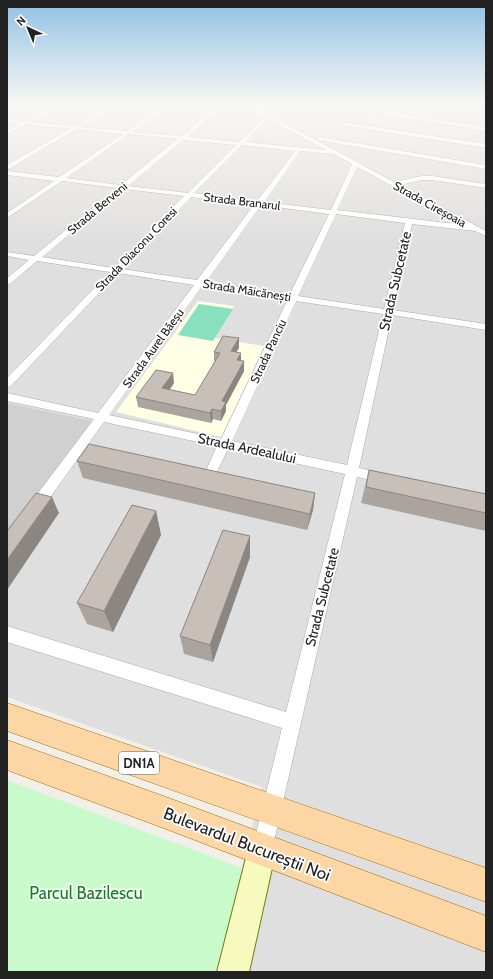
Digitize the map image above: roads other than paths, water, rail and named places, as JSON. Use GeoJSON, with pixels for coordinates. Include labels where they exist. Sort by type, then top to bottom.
{"type":"FeatureCollection","features":[{"type":"Feature","properties":{"kind":"main road","name":"DN1A"},"geometry":{"type":"LineString","coordinates":[[7,717],[486,884]]}},
{"type":"Feature","properties":{"kind":"main road","name":"Bulevardul Bucureștii Noi"},"geometry":{"type":"LineString","coordinates":[[7,756],[166,813],[486,934]]}},
{"type":"Feature","properties":{"kind":"street"},"geometry":{"type":"LineString","coordinates":[[7,168],[38,150]]}},
{"type":"Feature","properties":{"kind":"street"},"geometry":{"type":"LineString","coordinates":[[7,216],[103,150]]}},
{"type":"Feature","properties":{"kind":"street","name":"Strada Berveni"},"geometry":{"type":"LineString","coordinates":[[7,282],[167,150]]}},
{"type":"Feature","properties":{"kind":"street","name":"Strada Diaconu Coresi"},"geometry":{"type":"LineString","coordinates":[[7,384],[233,150]]}},
{"type":"Feature","properties":{"kind":"street"},"geometry":{"type":"LineString","coordinates":[[295,150],[338,153]]}},
{"type":"Feature","properties":{"kind":"street","name":"Strada Aurel Băeșu"},"geometry":{"type":"LineString","coordinates":[[28,517],[298,150]]}},
{"type":"Feature","properties":{"kind":"street","name":"Strada Cireșoaia"},"geometry":{"type":"LineString","coordinates":[[334,150],[356,164],[476,229],[486,232]]}},
{"type":"Feature","properties":{"kind":"street"},"geometry":{"type":"LineString","coordinates":[[384,150],[486,167]]}},
{"type":"Feature","properties":{"kind":"street","name":"Strada Panciu"},"geometry":{"type":"LineString","coordinates":[[211,473],[356,164]]}},
{"type":"Feature","properties":{"kind":"street","name":"Strada Branarul"},"geometry":{"type":"LineString","coordinates":[[7,173],[476,229]]}},
{"type":"Feature","properties":{"kind":"street"},"geometry":{"type":"LineString","coordinates":[[394,184],[422,178],[432,178],[486,186]]}},
{"type":"Feature","properties":{"kind":"street","name":"Strada Subcetate"},"geometry":{"type":"LineString","coordinates":[[233,972],[291,722],[352,471],[409,221]]}},
{"type":"Feature","properties":{"kind":"street","name":"Strada Măicănești"},"geometry":{"type":"LineString","coordinates":[[7,254],[486,327]]}},
{"type":"Feature","properties":{"kind":"street","name":"Strada Ardealului"},"geometry":{"type":"LineString","coordinates":[[7,397],[395,481]]}},
{"type":"Feature","properties":{"kind":"street"},"geometry":{"type":"LineString","coordinates":[[7,634],[291,722]]}},
{"type":"Feature","properties":{"kind":"park label","name":"Parcul Bazilescu"},"geometry":{"type":"Point","coordinates":[86,893]}}]}
